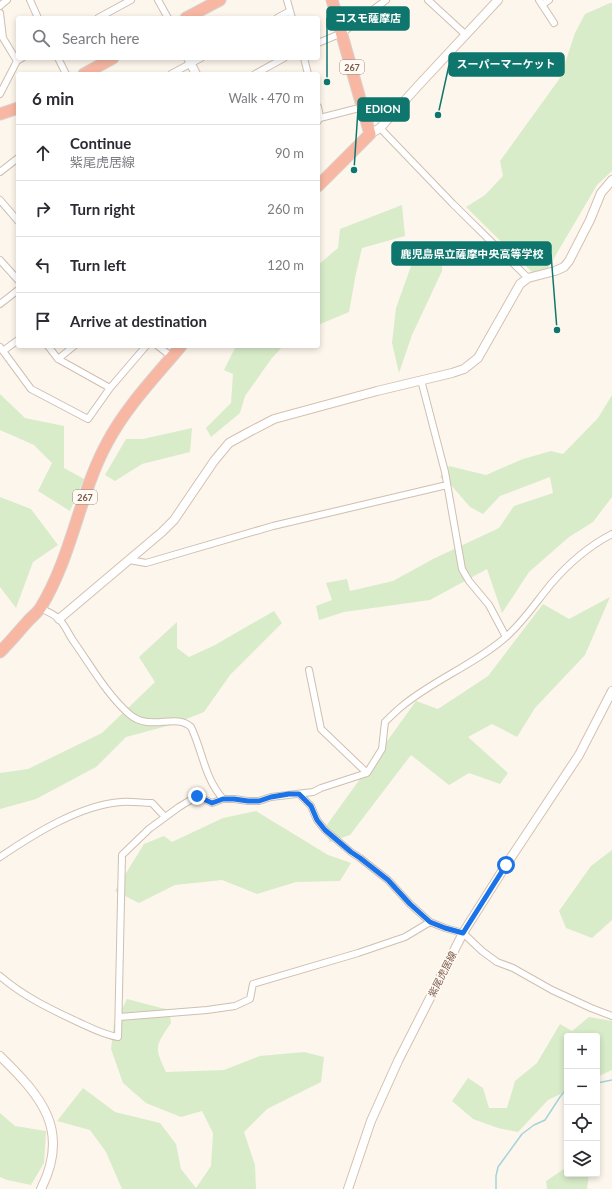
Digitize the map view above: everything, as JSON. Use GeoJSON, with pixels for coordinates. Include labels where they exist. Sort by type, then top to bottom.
{"type":"FeatureCollection","features":[{"type":"Feature","properties":{"kind":"highway"},"geometry":{"type":"LineString","coordinates":[[190,16],[220,0]]}},
{"type":"Feature","properties":{"kind":"highway","name":"267"},"geometry":{"type":"LineString","coordinates":[[332,0],[364,107],[370,134]]}},
{"type":"Feature","properties":{"kind":"highway"},"geometry":{"type":"LineString","coordinates":[[88,72],[109,60]]}},
{"type":"Feature","properties":{"kind":"highway"},"geometry":{"type":"LineString","coordinates":[[0,114],[16,109]]}},
{"type":"Feature","properties":{"kind":"highway"},"geometry":{"type":"LineString","coordinates":[[320,184],[370,134]]}},
{"type":"Feature","properties":{"kind":"highway","name":"267"},"geometry":{"type":"LineString","coordinates":[[0,652],[40,608],[61,566],[90,483],[106,444],[123,417],[179,348]]}},
{"type":"Feature","properties":{"kind":"street"},"geometry":{"type":"LineString","coordinates":[[0,6],[7,0]]}},
{"type":"Feature","properties":{"kind":"street"},"geometry":{"type":"LineString","coordinates":[[30,0],[37,16]]}},
{"type":"Feature","properties":{"kind":"street"},"geometry":{"type":"LineString","coordinates":[[158,0],[167,16]]}},
{"type":"Feature","properties":{"kind":"street"},"geometry":{"type":"LineString","coordinates":[[287,0],[291,16]]}},
{"type":"Feature","properties":{"kind":"street"},"geometry":{"type":"LineString","coordinates":[[320,42],[342,32],[386,0]]}},
{"type":"Feature","properties":{"kind":"street"},"geometry":{"type":"LineString","coordinates":[[428,0],[466,35]]}},
{"type":"Feature","properties":{"kind":"street"},"geometry":{"type":"LineString","coordinates":[[370,134],[380,128],[498,0]]}},
{"type":"Feature","properties":{"kind":"street"},"geometry":{"type":"LineString","coordinates":[[549,0],[540,2],[554,23]]}},
{"type":"Feature","properties":{"kind":"street"},"geometry":{"type":"LineString","coordinates":[[101,16],[127,1]]}},
{"type":"Feature","properties":{"kind":"street"},"geometry":{"type":"LineString","coordinates":[[281,16],[290,11]]}},
{"type":"Feature","properties":{"kind":"street"},"geometry":{"type":"LineString","coordinates":[[0,13],[3,38],[16,54]]}},
{"type":"Feature","properties":{"kind":"street"},"geometry":{"type":"LineString","coordinates":[[0,94],[19,60]]}},
{"type":"Feature","properties":{"kind":"street"},"geometry":{"type":"LineString","coordinates":[[59,60],[65,72]]}},
{"type":"Feature","properties":{"kind":"street"},"geometry":{"type":"LineString","coordinates":[[259,72],[280,60]]}},
{"type":"Feature","properties":{"kind":"street"},"geometry":{"type":"LineString","coordinates":[[304,60],[308,72]]}},
{"type":"Feature","properties":{"kind":"street"},"geometry":{"type":"LineString","coordinates":[[175,72],[189,61],[195,72]]}},
{"type":"Feature","properties":{"kind":"street"},"geometry":{"type":"LineString","coordinates":[[320,120],[364,107]]}},
{"type":"Feature","properties":{"kind":"street"},"geometry":{"type":"LineString","coordinates":[[380,128],[453,204],[528,278]]}},
{"type":"Feature","properties":{"kind":"street"},"geometry":{"type":"LineString","coordinates":[[0,172],[16,160]]}},
{"type":"Feature","properties":{"kind":"street"},"geometry":{"type":"LineString","coordinates":[[59,619],[151,542],[174,520],[209,467],[229,444],[274,419],[464,369],[478,358],[520,284],[528,278],[564,267],[569,261],[602,193],[612,180]]}},
{"type":"Feature","properties":{"kind":"street"},"geometry":{"type":"LineString","coordinates":[[0,200],[16,219]]}},
{"type":"Feature","properties":{"kind":"street"},"geometry":{"type":"LineString","coordinates":[[0,260],[16,278]]}},
{"type":"Feature","properties":{"kind":"street"},"geometry":{"type":"LineString","coordinates":[[0,304],[16,292]]}},
{"type":"Feature","properties":{"kind":"street"},"geometry":{"type":"LineString","coordinates":[[16,341],[2,349],[31,389],[88,419],[110,388],[144,348]]}},
{"type":"Feature","properties":{"kind":"street"},"geometry":{"type":"LineString","coordinates":[[50,348],[58,359],[110,388]]}},
{"type":"Feature","properties":{"kind":"street"},"geometry":{"type":"LineString","coordinates":[[58,359],[72,348]]}},
{"type":"Feature","properties":{"kind":"street"},"geometry":{"type":"LineString","coordinates":[[161,348],[172,357]]}},
{"type":"Feature","properties":{"kind":"street"},"geometry":{"type":"LineString","coordinates":[[421,380],[447,485],[462,569],[469,581],[488,605],[506,637]]}},
{"type":"Feature","properties":{"kind":"street"},"geometry":{"type":"LineString","coordinates":[[129,560],[146,564],[273,526],[447,485]]}},
{"type":"Feature","properties":{"kind":"street"},"geometry":{"type":"LineString","coordinates":[[0,976],[23,994],[58,1013],[107,1036],[118,1037],[122,855],[149,828],[197,796],[212,803],[223,799],[253,801],[289,794],[313,792],[367,773],[382,749],[385,722],[401,707],[471,662],[506,637],[518,626],[552,582],[571,563],[598,541],[612,534]]}},
{"type":"Feature","properties":{"kind":"street"},"geometry":{"type":"LineString","coordinates":[[40,608],[59,619],[102,683],[128,714],[142,722],[155,723],[168,721],[188,724],[192,727],[207,773],[215,790],[223,799]]}},
{"type":"Feature","properties":{"kind":"street"},"geometry":{"type":"LineString","coordinates":[[309,670],[321,729],[367,773]]}},
{"type":"Feature","properties":{"kind":"street","name":"紫尾虎居線"},"geometry":{"type":"LineString","coordinates":[[348,1189],[371,1121],[392,1074],[463,933],[579,755],[612,691]]}},
{"type":"Feature","properties":{"kind":"street"},"geometry":{"type":"LineString","coordinates":[[299,794],[311,806],[317,820],[325,830],[388,880],[410,904],[430,922],[463,933],[482,951],[497,962],[512,968],[552,990],[612,1016]]}},
{"type":"Feature","properties":{"kind":"street"},"geometry":{"type":"LineString","coordinates":[[0,857],[20,843],[52,825],[93,807],[122,802],[152,803],[165,817]]}},
{"type":"Feature","properties":{"kind":"street"},"geometry":{"type":"LineString","coordinates":[[119,1017],[192,1012],[235,1006],[250,999],[253,984],[358,953],[405,937],[430,922]]}},
{"type":"Feature","properties":{"kind":"street"},"geometry":{"type":"LineString","coordinates":[[0,1056],[34,1092],[44,1108],[51,1124],[54,1139],[52,1160],[41,1189]]}},
{"type":"Feature","properties":{"kind":"green space"},"geometry":{"type":"Polygon","coordinates":[[[612,3],[612,171],[597,185],[547,270],[533,273],[466,207],[485,195],[503,176],[500,161],[560,78],[575,33],[585,14],[612,3]]]}},
{"type":"Feature","properties":{"kind":"green space"},"geometry":{"type":"Polygon","coordinates":[[[402,205],[405,236],[362,248],[349,312],[320,324],[320,263],[338,248],[340,229],[402,205]]]}},
{"type":"Feature","properties":{"kind":"green space"},"geometry":{"type":"Polygon","coordinates":[[[428,241],[443,249],[442,271],[412,335],[399,373],[392,343],[396,308],[411,266],[428,241]]]}},
{"type":"Feature","properties":{"kind":"green space"},"geometry":{"type":"Polygon","coordinates":[[[235,348],[281,348],[272,358],[245,396],[240,413],[211,437],[206,428],[231,403],[233,374],[224,370],[235,348]]]}},
{"type":"Feature","properties":{"kind":"green space"},"geometry":{"type":"Polygon","coordinates":[[[0,394],[25,418],[64,426],[64,468],[84,479],[70,511],[38,491],[52,463],[34,445],[0,430],[0,394]]]}},
{"type":"Feature","properties":{"kind":"green space"},"geometry":{"type":"Polygon","coordinates":[[[612,395],[612,497],[593,522],[569,537],[529,572],[502,613],[487,569],[430,600],[344,612],[319,620],[316,606],[332,600],[326,583],[347,579],[350,591],[393,581],[433,559],[499,528],[514,506],[553,493],[550,477],[500,496],[483,514],[470,507],[451,485],[440,477],[449,466],[486,475],[523,459],[551,451],[563,454],[598,418],[612,395]]]}},
{"type":"Feature","properties":{"kind":"green space"},"geometry":{"type":"Polygon","coordinates":[[[192,428],[190,452],[142,464],[115,481],[105,475],[126,439],[143,439],[192,428]]]}},
{"type":"Feature","properties":{"kind":"green space"},"geometry":{"type":"Polygon","coordinates":[[[0,497],[31,509],[58,545],[33,562],[16,608],[0,587],[0,497]]]}},
{"type":"Feature","properties":{"kind":"green space"},"geometry":{"type":"Polygon","coordinates":[[[610,597],[585,655],[535,708],[517,737],[492,724],[468,737],[508,773],[500,784],[469,773],[449,785],[411,755],[350,835],[330,842],[324,829],[416,701],[438,709],[488,676],[543,604],[569,619],[610,597]]]}},
{"type":"Feature","properties":{"kind":"green space"},"geometry":{"type":"Polygon","coordinates":[[[274,611],[282,623],[230,675],[204,712],[171,725],[126,737],[96,767],[36,799],[0,809],[0,773],[28,769],[102,733],[155,682],[139,657],[177,622],[177,648],[189,657],[215,645],[274,611]]]}},
{"type":"Feature","properties":{"kind":"green space"},"geometry":{"type":"Polygon","coordinates":[[[256,811],[328,855],[351,863],[340,881],[296,882],[257,894],[222,880],[175,885],[139,903],[115,891],[144,844],[164,836],[172,842],[223,818],[256,811]]]}},
{"type":"Feature","properties":{"kind":"green space"},"geometry":{"type":"Polygon","coordinates":[[[612,850],[612,920],[592,938],[566,928],[559,911],[591,866],[612,850]]]}},
{"type":"Feature","properties":{"kind":"green space"},"geometry":{"type":"Polygon","coordinates":[[[127,999],[169,1010],[171,1023],[159,1042],[158,1047],[159,1057],[166,1072],[224,1070],[260,1056],[304,1052],[324,1057],[321,1082],[267,1109],[244,1132],[255,1165],[256,1189],[122,1189],[106,1152],[90,1130],[57,1121],[83,1088],[115,1112],[160,1123],[176,1144],[181,1169],[196,1188],[211,1166],[213,1133],[202,1111],[181,1117],[146,1103],[123,1083],[111,1049],[114,1024],[127,999]]]}},
{"type":"Feature","properties":{"kind":"green space"},"geometry":{"type":"Polygon","coordinates":[[[589,1017],[612,1021],[612,1070],[600,1076],[600,1033],[564,1033],[564,1092],[548,1100],[518,1132],[498,1128],[473,1119],[452,1101],[468,1078],[483,1088],[489,1108],[507,1108],[515,1081],[537,1063],[560,1024],[572,1031],[589,1017]]]}},
{"type":"Feature","properties":{"kind":"green space"},"geometry":{"type":"Polygon","coordinates":[[[0,1113],[15,1126],[46,1131],[44,1163],[31,1185],[0,1177],[0,1113]]]}},
{"type":"Feature","properties":{"kind":"green space"},"geometry":{"type":"Polygon","coordinates":[[[564,1169],[564,1177],[589,1177],[587,1189],[547,1189],[546,1181],[564,1169]]]}},
{"type":"Feature","properties":{"kind":"waterway"},"geometry":{"type":"LineString","coordinates":[[600,1082],[612,1080]]}},
{"type":"Feature","properties":{"kind":"waterway"},"geometry":{"type":"LineString","coordinates":[[496,1189],[498,1167],[522,1134],[534,1125],[545,1120],[564,1092]]}},
{"type":"Feature","properties":{"kind":"place","name":"コスモ薩摩店"},"geometry":{"type":"Point","coordinates":[327,82]}},
{"type":"Feature","properties":{"kind":"place","name":"スーパーマーケット"},"geometry":{"type":"Point","coordinates":[438,115]}},
{"type":"Feature","properties":{"kind":"place","name":"EDION"},"geometry":{"type":"Point","coordinates":[354,170]}},
{"type":"Feature","properties":{"kind":"place","name":"鹿児島県立薩摩中央高等学校"},"geometry":{"type":"Point","coordinates":[557,330]}},
{"type":"Feature","properties":{"kind":"route"},"geometry":{"type":"LineString","coordinates":[[197,796],[212,803],[223,799],[259,801],[271,797],[299,794],[311,806],[317,820],[325,830],[388,880],[410,904],[430,922],[463,933],[506,865]]}}]}
